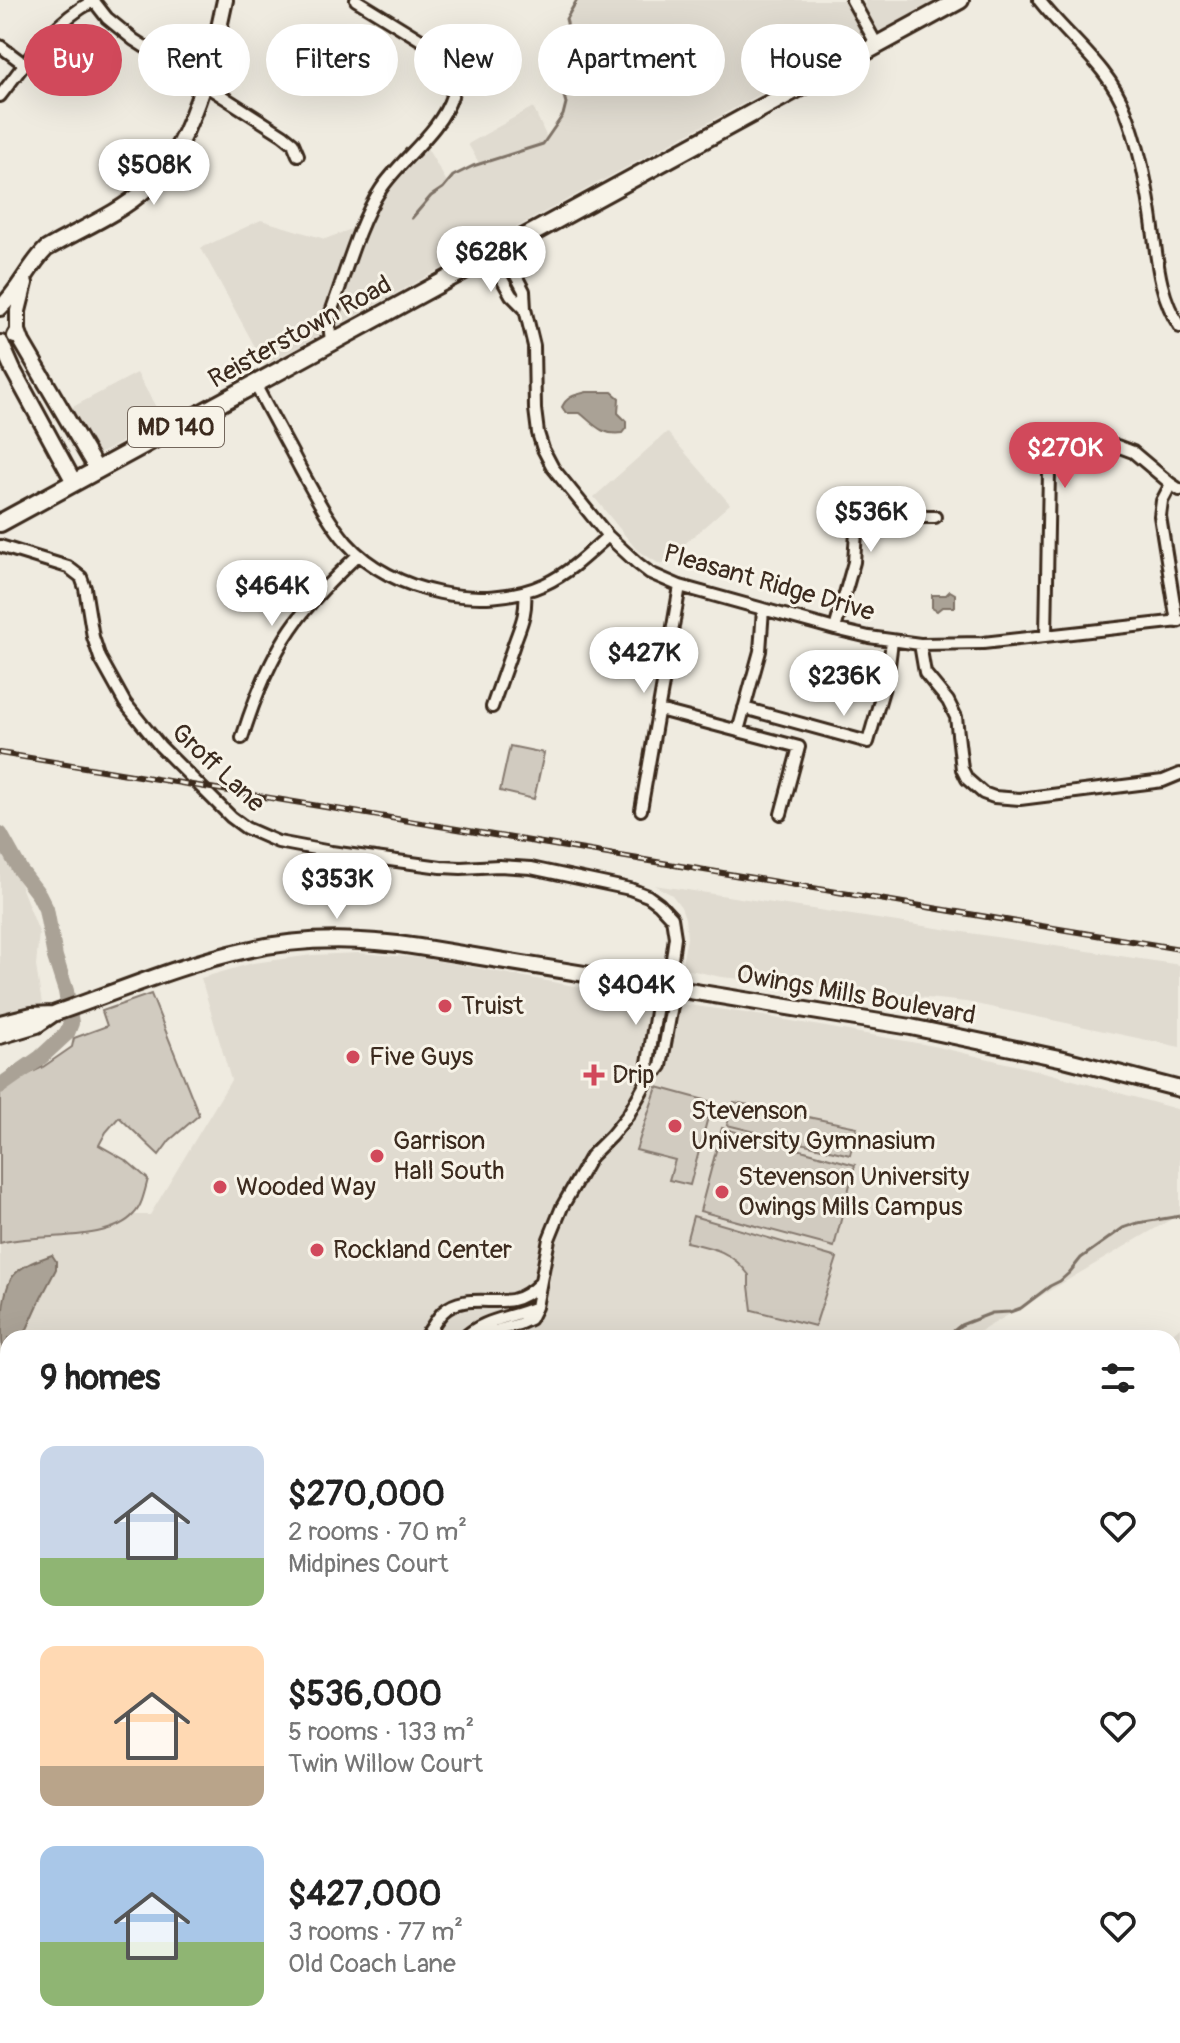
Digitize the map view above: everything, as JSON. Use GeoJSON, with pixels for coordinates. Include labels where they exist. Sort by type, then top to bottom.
{"type":"FeatureCollection","features":[{"type":"Feature","properties":{"kind":"main road"},"geometry":{"type":"LineString","coordinates":[[220,24],[225,0]]}},
{"type":"Feature","properties":{"kind":"main road","name":"Reisterstown Road"},"geometry":{"type":"LineString","coordinates":[[0,523],[960,0]]}},
{"type":"Feature","properties":{"kind":"main road"},"geometry":{"type":"LineString","coordinates":[[97,470],[22,342],[10,312],[0,309],[13,296],[36,258],[46,249],[114,213],[159,176],[177,150],[197,96]]}},
{"type":"Feature","properties":{"kind":"main road"},"geometry":{"type":"LineString","coordinates":[[26,275],[18,326],[10,340],[0,342],[74,482]]}},
{"type":"Feature","properties":{"kind":"main road","name":"Owings Mills Boulevard"},"geometry":{"type":"LineString","coordinates":[[0,1023],[32,1015],[53,1014],[224,955],[275,944],[331,940],[393,943],[868,1019],[978,1040],[1180,1089]]}},
{"type":"Feature","properties":{"kind":"main road","name":"Owings Mills Boulevard"},"geometry":{"type":"LineString","coordinates":[[0,1036],[37,1025],[53,1014]]}},
{"type":"Feature","properties":{"kind":"street"},"geometry":{"type":"LineString","coordinates":[[331,341],[330,315],[370,208],[390,176],[439,119],[452,98],[454,87],[450,68],[434,48],[356,0]]}},
{"type":"Feature","properties":{"kind":"street"},"geometry":{"type":"LineString","coordinates":[[852,0],[877,45]]}},
{"type":"Feature","properties":{"kind":"street"},"geometry":{"type":"LineString","coordinates":[[1039,0],[1104,72],[1121,99],[1147,193],[1162,287],[1180,327]]}},
{"type":"Feature","properties":{"kind":"street"},"geometry":{"type":"LineString","coordinates":[[59,24],[93,1],[120,30],[138,42]]}},
{"type":"Feature","properties":{"kind":"street"},"geometry":{"type":"LineString","coordinates":[[0,46],[24,64],[0,96]]}},
{"type":"Feature","properties":{"kind":"street"},"geometry":{"type":"LineString","coordinates":[[222,96],[283,135],[293,143],[298,155]]}},
{"type":"Feature","properties":{"kind":"street","name":"Pleasant Ridge Drive"},"geometry":{"type":"LineString","coordinates":[[496,252],[524,291],[534,346],[535,409],[543,449],[553,468],[608,536],[650,573],[680,586],[835,629],[920,644],[983,643],[1178,621]]}},
{"type":"Feature","properties":{"kind":"street"},"geometry":{"type":"LineString","coordinates":[[255,384],[317,500],[338,532],[358,555],[392,576],[429,589],[473,597],[525,592],[561,575],[608,536]]}},
{"type":"Feature","properties":{"kind":"street"},"geometry":{"type":"LineString","coordinates":[[1046,636],[1049,472],[1053,457],[1065,450],[1117,446],[1133,452],[1175,487],[1162,501],[1160,516],[1178,621]]}},
{"type":"Feature","properties":{"kind":"street"},"geometry":{"type":"LineString","coordinates":[[835,629],[854,562],[857,517],[935,517]]}},
{"type":"Feature","properties":{"kind":"street","name":"Groff Lane"},"geometry":{"type":"LineString","coordinates":[[0,546],[68,567],[81,577],[93,637],[125,703],[160,746],[246,828],[278,842],[331,852],[441,867],[531,868],[642,893],[664,908],[674,924],[675,942],[668,988]]}},
{"type":"Feature","properties":{"kind":"street"},"geometry":{"type":"LineString","coordinates":[[242,738],[267,674],[290,630],[358,555]]}},
{"type":"Feature","properties":{"kind":"street"},"geometry":{"type":"LineString","coordinates":[[641,810],[680,586]]}},
{"type":"Feature","properties":{"kind":"street"},"geometry":{"type":"LineString","coordinates":[[492,707],[524,620],[525,592]]}},
{"type":"Feature","properties":{"kind":"street"},"geometry":{"type":"LineString","coordinates":[[738,731],[760,651],[763,609]]}},
{"type":"Feature","properties":{"kind":"street"},"geometry":{"type":"LineString","coordinates":[[744,708],[868,742],[888,673],[892,641]]}},
{"type":"Feature","properties":{"kind":"street"},"geometry":{"type":"LineString","coordinates":[[920,644],[925,673],[948,701],[956,717],[962,769],[967,779],[983,793],[1020,799],[1163,781],[1180,774]]}},
{"type":"Feature","properties":{"kind":"street"},"geometry":{"type":"LineString","coordinates":[[659,710],[799,747],[781,814]]}},
{"type":"Feature","properties":{"kind":"street"},"geometry":{"type":"LineString","coordinates":[[651,1074],[648,1063],[657,1005],[668,988]]}},
{"type":"Feature","properties":{"kind":"street"},"geometry":{"type":"LineString","coordinates":[[498,1330],[530,1319],[536,1307],[549,1239],[562,1207],[591,1156],[628,1115],[651,1074],[661,1066],[672,1006],[668,988]]}},
{"type":"Feature","properties":{"kind":"street"},"geometry":{"type":"LineString","coordinates":[[651,1043],[665,1046]]}},
{"type":"Feature","properties":{"kind":"street"},"geometry":{"type":"LineString","coordinates":[[430,1330],[450,1307],[476,1300],[510,1300],[531,1291],[540,1283]]}},
{"type":"Feature","properties":{"kind":"street"},"geometry":{"type":"LineString","coordinates":[[472,1330],[536,1307]]}},
{"type":"Feature","properties":{"kind":"shaded area"},"geometry":{"type":"Polygon","coordinates":[[[577,0],[844,0],[858,24],[741,24],[741,96],[757,96],[265,365],[201,248],[261,220],[325,239],[349,230],[370,219],[382,193],[424,143],[447,182],[479,163],[468,144],[533,107],[547,138],[563,115],[564,96],[725,96],[725,24],[567,24],[566,19],[577,0]]]}},
{"type":"Feature","properties":{"kind":"shaded area"},"geometry":{"type":"Polygon","coordinates":[[[865,0],[937,0],[875,31],[864,7],[865,0]]]}},
{"type":"Feature","properties":{"kind":"shaded area"},"geometry":{"type":"Polygon","coordinates":[[[137,373],[163,420],[97,455],[93,453],[67,410],[137,373]]]}},
{"type":"Feature","properties":{"kind":"shaded area"},"geometry":{"type":"Polygon","coordinates":[[[587,392],[612,392],[619,398],[618,413],[626,421],[622,433],[603,431],[580,413],[566,413],[562,407],[566,400],[587,392]]]}},
{"type":"Feature","properties":{"kind":"shaded area"},"geometry":{"type":"Polygon","coordinates":[[[667,432],[730,504],[661,565],[636,549],[594,497],[667,432]]]}},
{"type":"Feature","properties":{"kind":"shaded area"},"geometry":{"type":"Polygon","coordinates":[[[950,591],[955,594],[955,607],[942,607],[937,611],[932,608],[932,595],[946,595],[950,591]]]}},
{"type":"Feature","properties":{"kind":"shaded area"},"geometry":{"type":"Polygon","coordinates":[[[510,746],[544,753],[534,799],[500,791],[510,746]]]}},
{"type":"Feature","properties":{"kind":"shaded area"},"geometry":{"type":"Polygon","coordinates":[[[0,847],[17,876],[39,932],[36,966],[42,1004],[0,1015],[0,847]]]}},
{"type":"Feature","properties":{"kind":"shaded area"},"geometry":{"type":"Polygon","coordinates":[[[654,885],[1180,965],[1180,1047],[966,1002],[721,977],[681,968],[687,938],[685,918],[672,895],[654,885]]]}},
{"type":"Feature","properties":{"kind":"shaded area","name":"Stevenson University Owings Mills Campus"},"geometry":{"type":"Polygon","coordinates":[[[359,953],[422,958],[645,999],[934,1046],[1048,1073],[1180,1110],[1180,1214],[983,1330],[0,1330],[0,1243],[112,1229],[134,1215],[150,1215],[231,1080],[201,978],[253,963],[312,955],[359,953]]]}},
{"type":"Feature","properties":{"kind":"shaded area"},"geometry":{"type":"Polygon","coordinates":[[[151,994],[199,1115],[170,1140],[159,1155],[119,1117],[106,1132],[99,1145],[127,1161],[148,1179],[139,1207],[123,1223],[90,1233],[0,1243],[0,1088],[43,1067],[72,1047],[74,1038],[107,1026],[102,1011],[151,994]]]}},
{"type":"Feature","properties":{"kind":"shaded area","name":"Stevenson University Gymnasium"},"geometry":{"type":"Polygon","coordinates":[[[657,1087],[712,1102],[690,1185],[669,1180],[675,1160],[636,1150],[657,1087]]]}},
{"type":"Feature","properties":{"kind":"shaded area"},"geometry":{"type":"Polygon","coordinates":[[[734,1102],[857,1127],[850,1155],[727,1125],[734,1102]]]}},
{"type":"Feature","properties":{"kind":"shaded area"},"geometry":{"type":"Polygon","coordinates":[[[722,1128],[855,1165],[834,1247],[700,1211],[722,1128]]]}},
{"type":"Feature","properties":{"kind":"shaded area"},"geometry":{"type":"Polygon","coordinates":[[[693,1216],[837,1258],[815,1326],[752,1310],[749,1275],[742,1267],[721,1252],[686,1242],[693,1216]]]}},
{"type":"Feature","properties":{"kind":"shaded area"},"geometry":{"type":"Polygon","coordinates":[[[52,1255],[56,1269],[27,1330],[2,1330],[9,1284],[21,1268],[52,1255]]]}},
{"type":"Feature","properties":{"kind":"waterway"},"geometry":{"type":"LineString","coordinates":[[412,218],[453,176],[473,166],[543,144],[563,115],[566,103],[564,96],[568,90],[562,51],[567,31],[566,19],[577,0]]}},
{"type":"Feature","properties":{"kind":"waterway"},"geometry":{"type":"LineString","coordinates":[[334,325],[347,301]]}},
{"type":"Feature","properties":{"kind":"waterway"},"geometry":{"type":"LineString","coordinates":[[0,834],[46,909],[71,1023],[67,1033],[40,1058],[0,1086]]}},
{"type":"Feature","properties":{"kind":"waterway"},"geometry":{"type":"LineString","coordinates":[[955,1330],[992,1313],[1021,1308],[1060,1281],[1081,1258],[1123,1228],[1180,1216]]}},
{"type":"Feature","properties":{"kind":"railway"},"geometry":{"type":"LineString","coordinates":[[0,753],[1180,949]]}},
{"type":"Feature","properties":{"kind":"place","name":"Truist"},"geometry":{"type":"Point","coordinates":[445,1006]}},
{"type":"Feature","properties":{"kind":"place","name":"Five Guys"},"geometry":{"type":"Point","coordinates":[353,1057]}},
{"type":"Feature","properties":{"kind":"place","name":"Drip"},"geometry":{"type":"Point","coordinates":[594,1075]}},
{"type":"Feature","properties":{"kind":"place","name":"Stevenson University Gymnasium"},"geometry":{"type":"Point","coordinates":[675,1126]}},
{"type":"Feature","properties":{"kind":"place","name":"Garrison Hall South"},"geometry":{"type":"Point","coordinates":[377,1156]}},
{"type":"Feature","properties":{"kind":"place","name":"Wooded Way"},"geometry":{"type":"Point","coordinates":[220,1187]}},
{"type":"Feature","properties":{"kind":"place","name":"Stevenson University Owings Mills Campus"},"geometry":{"type":"Point","coordinates":[722,1192]}},
{"type":"Feature","properties":{"kind":"place","name":"Rockland Center"},"geometry":{"type":"Point","coordinates":[317,1250]}}]}
